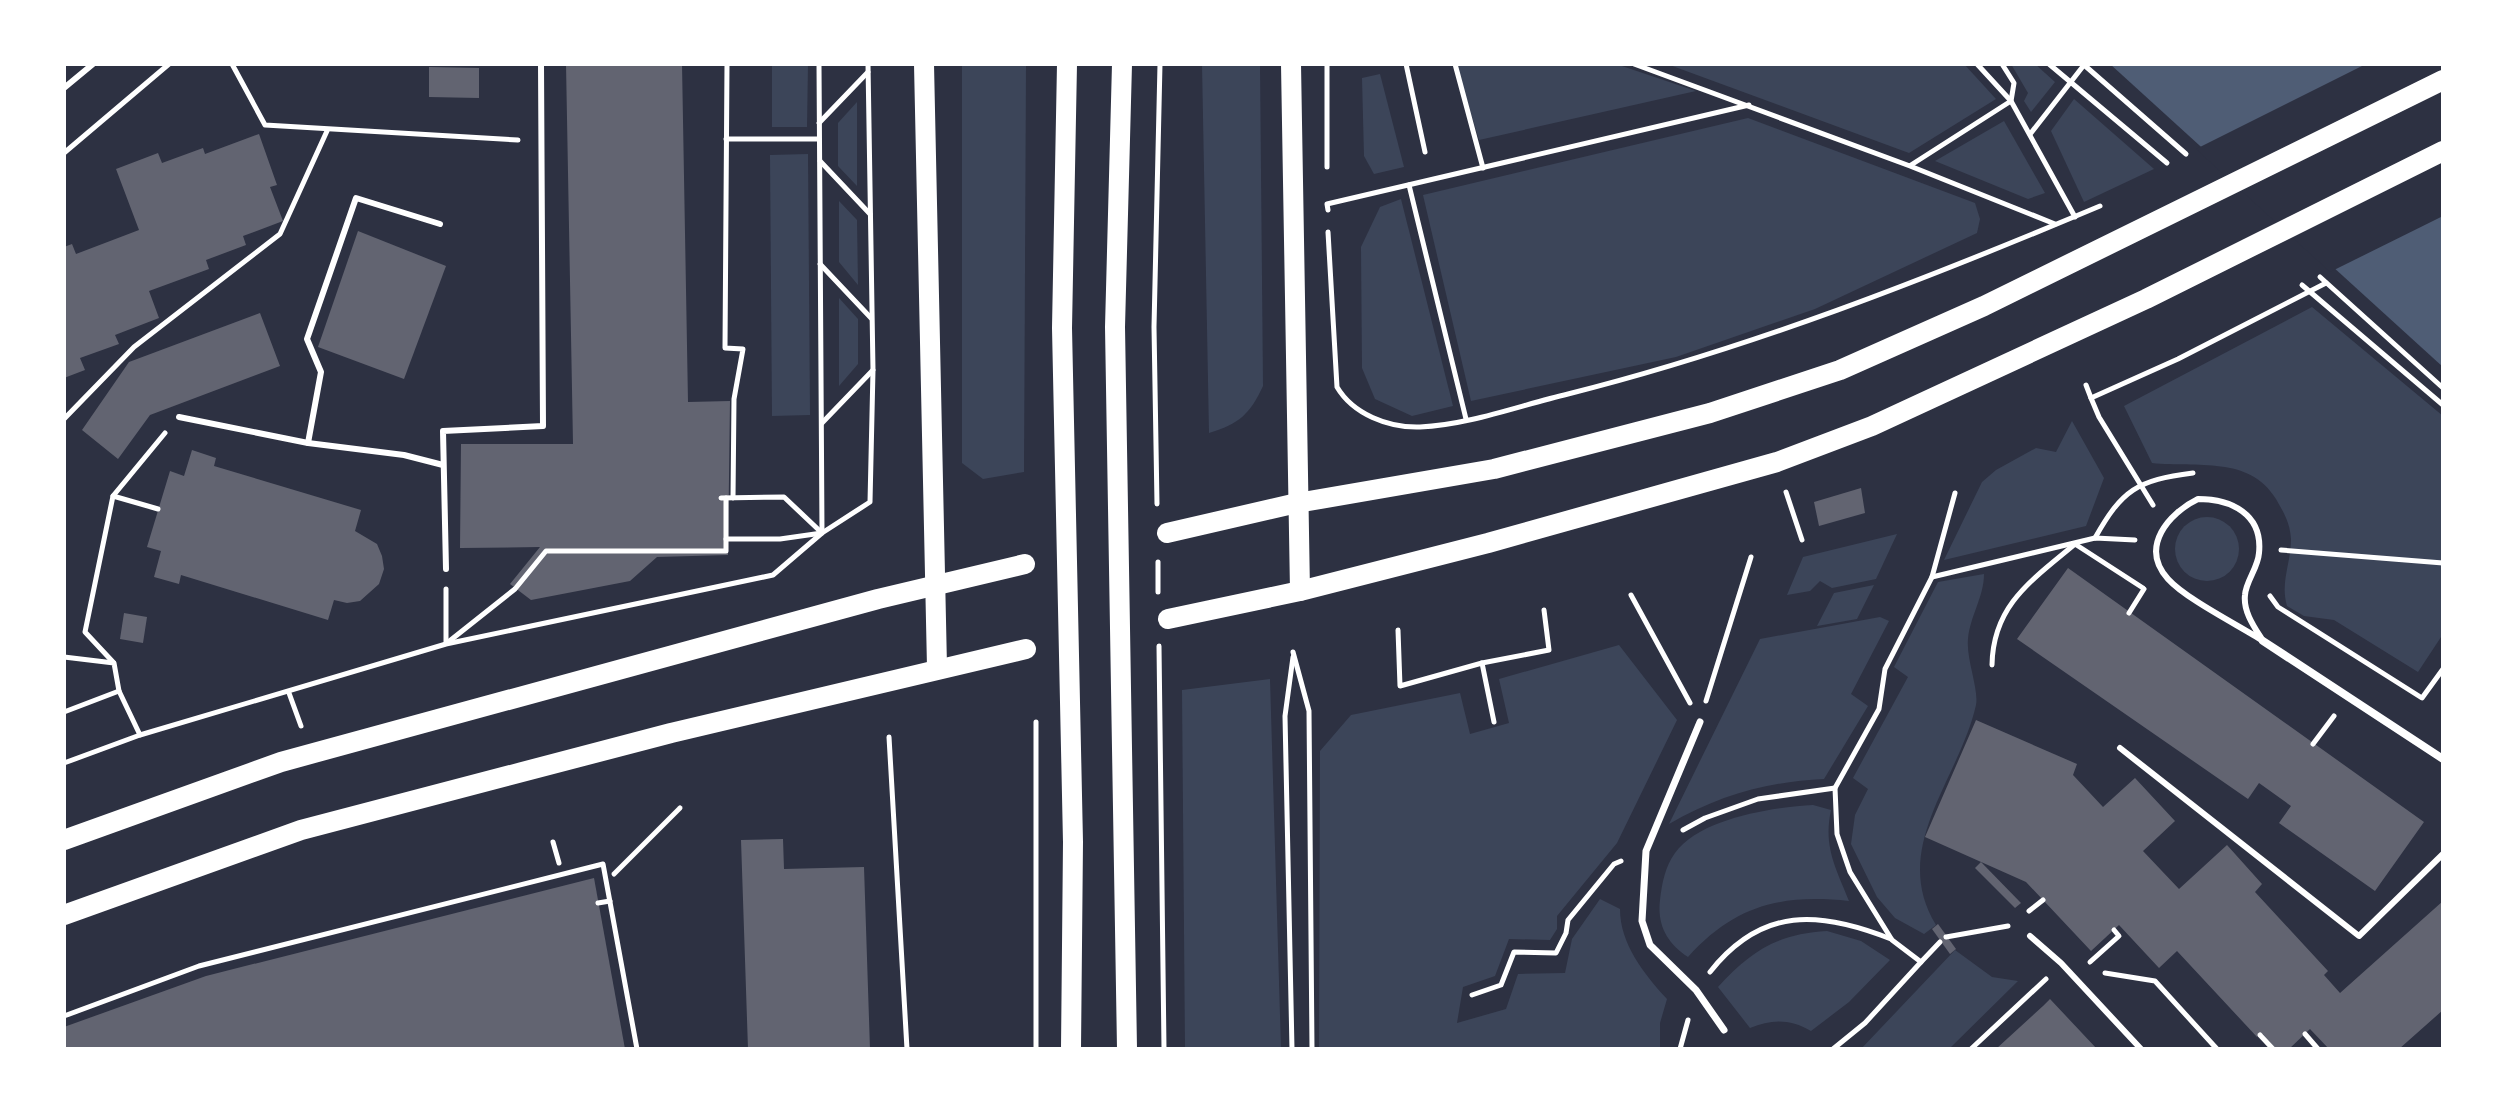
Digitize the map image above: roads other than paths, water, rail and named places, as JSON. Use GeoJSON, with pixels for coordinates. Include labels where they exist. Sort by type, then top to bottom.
{"type":"FeatureCollection","features":[{"type":"Feature","properties":{"kind":"main road"},"geometry":{"type":"LineString","coordinates":[[924,64],[937,667]]}},
{"type":"Feature","properties":{"kind":"main road"},"geometry":{"type":"LineString","coordinates":[[1067,64],[1062,328],[1073,842],[1071,1049]]}},
{"type":"Feature","properties":{"kind":"main road"},"geometry":{"type":"LineString","coordinates":[[1122,64],[1115,327],[1126,842],[1127,1049]]}},
{"type":"Feature","properties":{"kind":"main road"},"geometry":{"type":"LineString","coordinates":[[1291,64],[1300,591]]}},
{"type":"Feature","properties":{"kind":"main road"},"geometry":{"type":"LineString","coordinates":[[1162,523],[1494,469],[1724,408],[1840,370],[2117,240],[2443,80]]}},
{"type":"Feature","properties":{"kind":"main road"},"geometry":{"type":"LineString","coordinates":[[1163,613],[1300,591],[1681,492],[1777,462],[1872,426],[2146,299],[2443,151]]}},
{"type":"Feature","properties":{"kind":"main road"},"geometry":{"type":"LineString","coordinates":[[64,840],[281,762],[937,583],[1025,564]]}},
{"type":"Feature","properties":{"kind":"main road"},"geometry":{"type":"LineString","coordinates":[[64,915],[301,830],[937,667],[1026,649]]}},
{"type":"Feature","properties":{"kind":"street"},"geometry":{"type":"LineString","coordinates":[[2263,641],[2443,759]]}},
{"type":"Feature","properties":{"kind":"street"},"geometry":{"type":"LineString","coordinates":[[1700,722],[1646,851],[1642,921],[1650,945],[1696,990],[1724,1030]]}},
{"type":"Feature","properties":{"kind":"lane"},"geometry":{"type":"LineString","coordinates":[[64,88],[93,64]]}},
{"type":"Feature","properties":{"kind":"lane"},"geometry":{"type":"LineString","coordinates":[[446,569],[443,431],[543,426],[541,64]]}},
{"type":"Feature","properties":{"kind":"lane"},"geometry":{"type":"LineString","coordinates":[[308,443],[321,372],[307,339],[356,198],[440,224]]}},
{"type":"Feature","properties":{"kind":"lane"},"geometry":{"type":"LineString","coordinates":[[179,417],[308,443],[404,455],[443,465]]}},
{"type":"Feature","properties":{"kind":"lane"},"geometry":{"type":"LineString","coordinates":[[2198,499],[2219,499],[2237,505],[2248,515],[2255,527],[2259,555],[2245,593],[2245,606],[2263,641],[2168,578],[2156,555],[2158,541],[2165,523],[2180,508],[2198,499]]}},
{"type":"Feature","properties":{"kind":"lane"},"geometry":{"type":"LineString","coordinates":[[2120,748],[2359,936],[2443,854]]}},
{"type":"Feature","properties":{"kind":"lane"},"geometry":{"type":"LineString","coordinates":[[2030,936],[2061,963],[2141,1049]]}}]}
